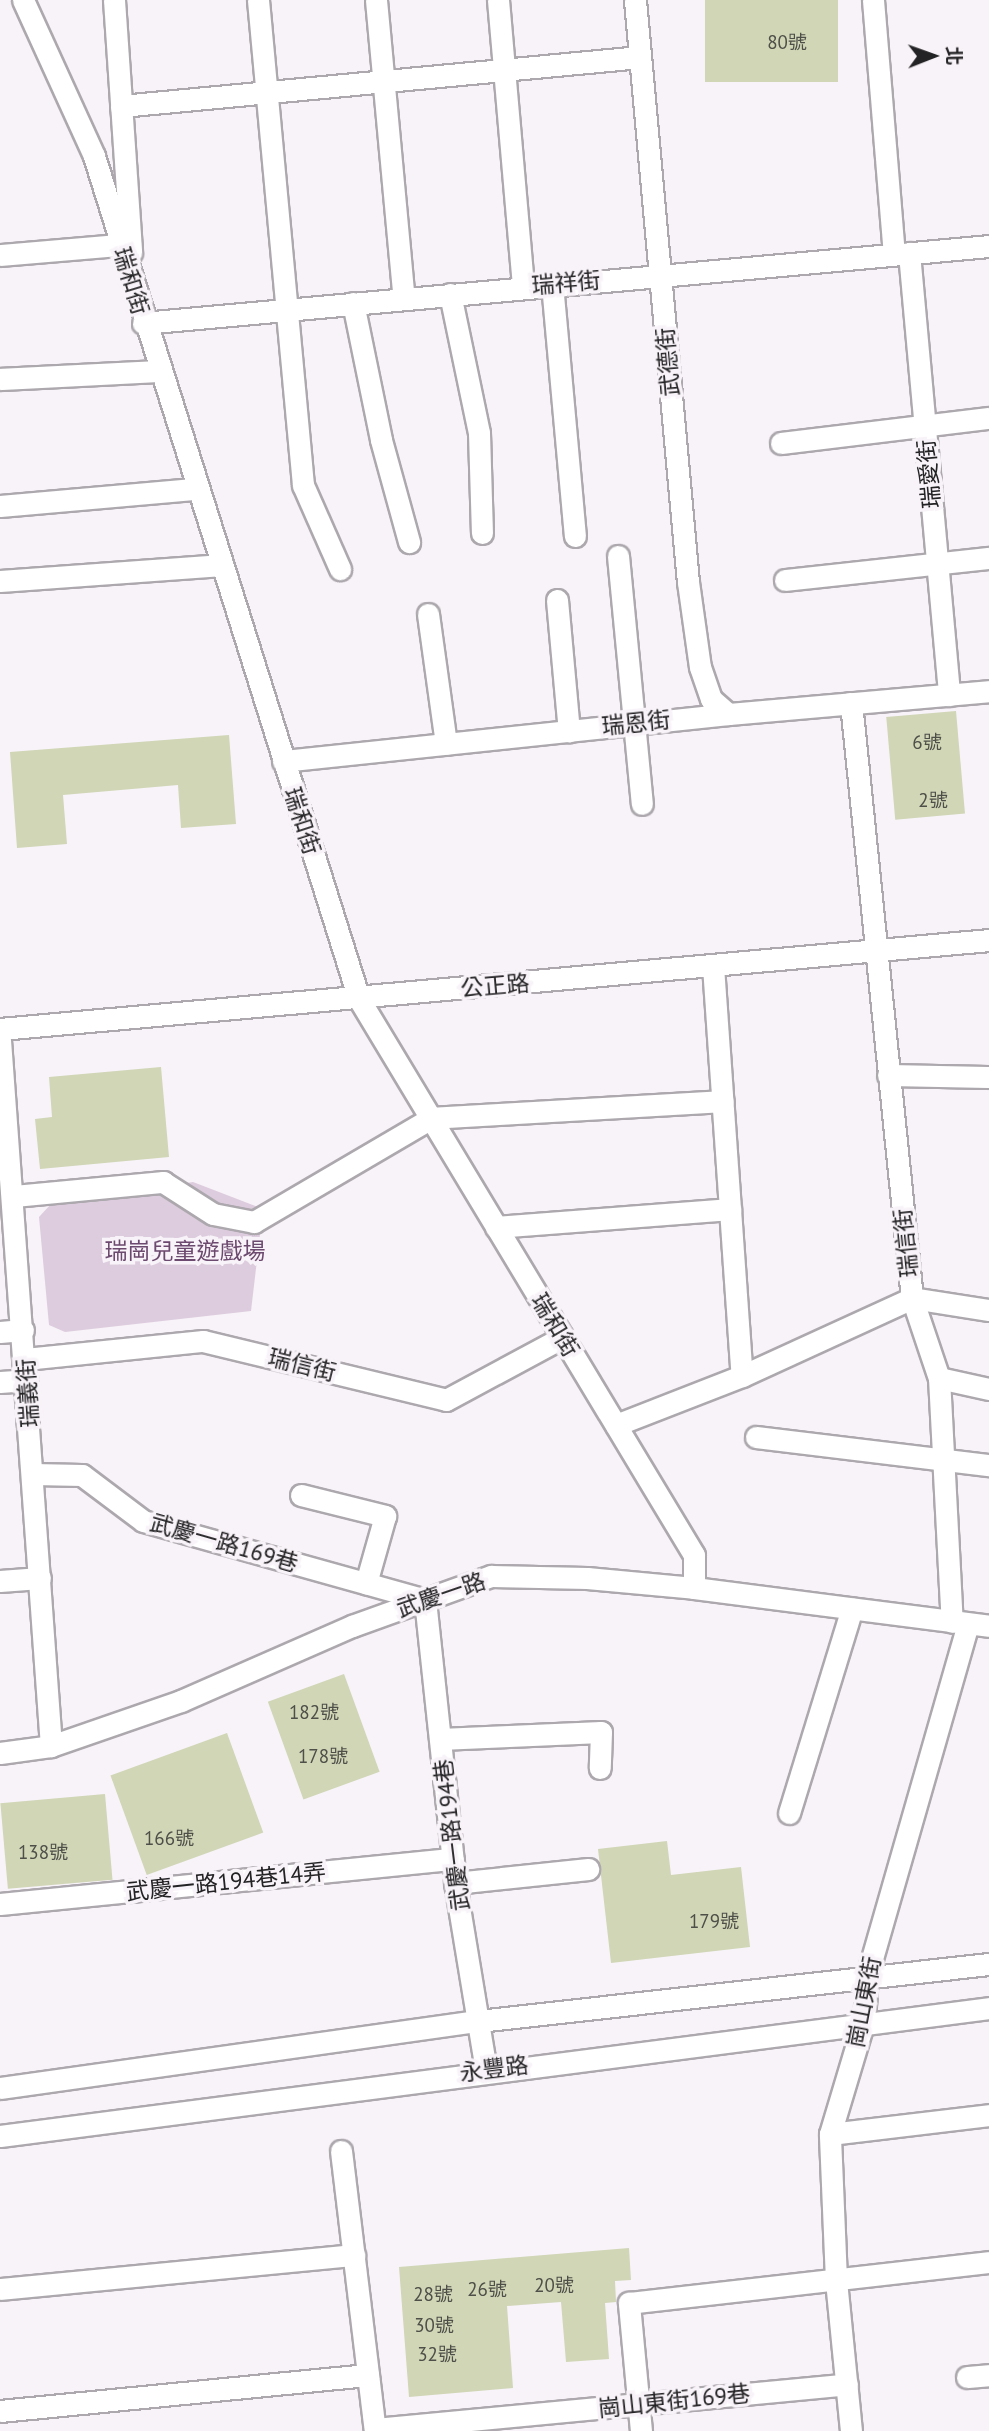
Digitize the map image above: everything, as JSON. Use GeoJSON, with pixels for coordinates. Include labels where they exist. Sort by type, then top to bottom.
{"type":"FeatureCollection","features":[{"type":"Feature","properties":{"kind":"street","name":"瑞和街"},"geometry":{"type":"LineString","coordinates":[[23,0],[94,156],[134,292],[359,999],[694,1555],[694,1588]]}},
{"type":"Feature","properties":{"kind":"street"},"geometry":{"type":"LineString","coordinates":[[114,0],[134,292]]}},
{"type":"Feature","properties":{"kind":"street"},"geometry":{"type":"LineString","coordinates":[[258,0],[303,485],[340,569]]}},
{"type":"Feature","properties":{"kind":"street"},"geometry":{"type":"LineString","coordinates":[[376,0],[404,299]]}},
{"type":"Feature","properties":{"kind":"street"},"geometry":{"type":"LineString","coordinates":[[498,0],[523,286]]}},
{"type":"Feature","properties":{"kind":"street","name":"武德街"},"geometry":{"type":"LineString","coordinates":[[635,0],[700,667],[712,699],[729,713]]}},
{"type":"Feature","properties":{"kind":"street","name":"瑞愛街"},"geometry":{"type":"LineString","coordinates":[[873,0],[925,427],[949,695]]}},
{"type":"Feature","properties":{"kind":"street"},"geometry":{"type":"LineString","coordinates":[[121,106],[640,57]]}},
{"type":"Feature","properties":{"kind":"street"},"geometry":{"type":"LineString","coordinates":[[0,255],[120,245]]}},
{"type":"Feature","properties":{"kind":"street","name":"瑞祥街"},"geometry":{"type":"LineString","coordinates":[[144,323],[523,286],[989,246]]}},
{"type":"Feature","properties":{"kind":"street"},"geometry":{"type":"LineString","coordinates":[[552,284],[575,536]]}},
{"type":"Feature","properties":{"kind":"street"},"geometry":{"type":"LineString","coordinates":[[450,294],[479,433],[482,533]]}},
{"type":"Feature","properties":{"kind":"street"},"geometry":{"type":"LineString","coordinates":[[353,303],[381,440],[409,542]]}},
{"type":"Feature","properties":{"kind":"street"},"geometry":{"type":"LineString","coordinates":[[0,379],[159,371]]}},
{"type":"Feature","properties":{"kind":"street"},"geometry":{"type":"LineString","coordinates":[[781,443],[989,418]]}},
{"type":"Feature","properties":{"kind":"street"},"geometry":{"type":"LineString","coordinates":[[0,506],[196,489]]}},
{"type":"Feature","properties":{"kind":"street"},"geometry":{"type":"LineString","coordinates":[[618,556],[642,804]]}},
{"type":"Feature","properties":{"kind":"street"},"geometry":{"type":"LineString","coordinates":[[785,580],[989,558]]}},
{"type":"Feature","properties":{"kind":"street"},"geometry":{"type":"LineString","coordinates":[[0,581],[222,565]]}},
{"type":"Feature","properties":{"kind":"street"},"geometry":{"type":"LineString","coordinates":[[557,600],[569,731]]}},
{"type":"Feature","properties":{"kind":"street"},"geometry":{"type":"LineString","coordinates":[[428,614],[446,744]]}},
{"type":"Feature","properties":{"kind":"street","name":"瑞恩街"},"geometry":{"type":"LineString","coordinates":[[283,761],[729,713],[989,691]]}},
{"type":"Feature","properties":{"kind":"street","name":"瑞信街"},"geometry":{"type":"LineString","coordinates":[[616,1426],[742,1376],[912,1298],[851,703]]}},
{"type":"Feature","properties":{"kind":"street","name":"公正路"},"geometry":{"type":"LineString","coordinates":[[0,1029],[359,999],[989,940]]}},
{"type":"Feature","properties":{"kind":"street"},"geometry":{"type":"LineString","coordinates":[[713,966],[742,1376]]}},
{"type":"Feature","properties":{"kind":"street","name":"瑞義街"},"geometry":{"type":"LineString","coordinates":[[0,1041],[14,1196],[51,1746]]}},
{"type":"Feature","properties":{"kind":"street"},"geometry":{"type":"LineString","coordinates":[[888,1075],[989,1077]]}},
{"type":"Feature","properties":{"kind":"street"},"geometry":{"type":"LineString","coordinates":[[14,1196],[163,1182],[213,1214],[254,1222],[431,1118],[723,1101]]}},
{"type":"Feature","properties":{"kind":"street"},"geometry":{"type":"LineString","coordinates":[[496,1227],[730,1209]]}},
{"type":"Feature","properties":{"kind":"street"},"geometry":{"type":"LineString","coordinates":[[912,1298],[989,1310]]}},
{"type":"Feature","properties":{"kind":"street","name":"崗山東街"},"geometry":{"type":"LineString","coordinates":[[851,2431],[836,2280],[830,2134],[864,2021],[867,1976],[970,1624],[943,1458],[939,1378],[912,1298]]}},
{"type":"Feature","properties":{"kind":"street"},"geometry":{"type":"LineString","coordinates":[[0,1332],[23,1330]]}},
{"type":"Feature","properties":{"kind":"street","name":"瑞信街"},"geometry":{"type":"LineString","coordinates":[[0,1382],[26,1370],[203,1340],[446,1400],[563,1337]]}},
{"type":"Feature","properties":{"kind":"street"},"geometry":{"type":"LineString","coordinates":[[939,1378],[989,1389]]}},
{"type":"Feature","properties":{"kind":"street"},"geometry":{"type":"LineString","coordinates":[[756,1437],[989,1465]]}},
{"type":"Feature","properties":{"kind":"street","name":"武慶一路169巷"},"geometry":{"type":"LineString","coordinates":[[33,1474],[82,1475],[143,1521],[425,1600]]}},
{"type":"Feature","properties":{"kind":"street"},"geometry":{"type":"LineString","coordinates":[[300,1495],[386,1516],[366,1583]]}},
{"type":"Feature","properties":{"kind":"street","name":"武慶一路"},"geometry":{"type":"LineString","coordinates":[[0,1752],[51,1746],[181,1701],[352,1626],[491,1576],[587,1578],[694,1588],[970,1624]]}},
{"type":"Feature","properties":{"kind":"street"},"geometry":{"type":"LineString","coordinates":[[0,1581],[40,1577]]}},
{"type":"Feature","properties":{"kind":"street","name":"武慶一路194巷"},"geometry":{"type":"LineString","coordinates":[[425,1600],[453,1860],[486,2070]]}},
{"type":"Feature","properties":{"kind":"street"},"geometry":{"type":"LineString","coordinates":[[789,1812],[852,1608]]}},
{"type":"Feature","properties":{"kind":"street"},"geometry":{"type":"LineString","coordinates":[[440,1739],[601,1732],[600,1768]]}},
{"type":"Feature","properties":{"kind":"street","name":"武慶一路194巷14弄"},"geometry":{"type":"LineString","coordinates":[[0,1904],[453,1860]]}},
{"type":"Feature","properties":{"kind":"street"},"geometry":{"type":"LineString","coordinates":[[456,1883],[588,1869]]}},
{"type":"Feature","properties":{"kind":"street"},"geometry":{"type":"LineString","coordinates":[[0,2088],[479,2021],[989,1964]]}},
{"type":"Feature","properties":{"kind":"street","name":"永豐路"},"geometry":{"type":"LineString","coordinates":[[0,2136],[864,2021],[989,2008]]}},
{"type":"Feature","properties":{"kind":"street"},"geometry":{"type":"LineString","coordinates":[[830,2134],[989,2115]]}},
{"type":"Feature","properties":{"kind":"street"},"geometry":{"type":"LineString","coordinates":[[341,2151],[375,2430]]}},
{"type":"Feature","properties":{"kind":"street"},"geometry":{"type":"LineString","coordinates":[[0,2289],[354,2255]]}},
{"type":"Feature","properties":{"kind":"street"},"geometry":{"type":"LineString","coordinates":[[641,2431],[629,2303],[989,2262]]}},
{"type":"Feature","properties":{"kind":"street"},"geometry":{"type":"LineString","coordinates":[[0,2411],[368,2375]]}},
{"type":"Feature","properties":{"kind":"street"},"geometry":{"type":"LineString","coordinates":[[967,2377],[989,2375]]}},
{"type":"Feature","properties":{"kind":"street","name":"崗山東街169巷"},"geometry":{"type":"LineString","coordinates":[[375,2430],[846,2384]]}},
{"type":"Feature","properties":{"kind":"green space","name":"瑞崗兒童遊戲場"},"geometry":{"type":"Polygon","coordinates":[[[193,1182],[263,1209],[251,1311],[65,1332],[49,1325],[39,1217],[51,1204],[193,1182]]]}},
{"type":"Feature","properties":{"kind":"building"},"geometry":{"type":"Polygon","coordinates":[[[705,0],[838,0],[838,82],[705,82],[705,0]]]}},
{"type":"Feature","properties":{"kind":"building"},"geometry":{"type":"Polygon","coordinates":[[[956,711],[965,814],[895,820],[886,717],[956,711]]]}},
{"type":"Feature","properties":{"kind":"building"},"geometry":{"type":"Polygon","coordinates":[[[229,735],[236,824],[181,828],[178,785],[63,795],[67,844],[17,848],[10,752],[229,735]]]}},
{"type":"Feature","properties":{"kind":"building"},"geometry":{"type":"Polygon","coordinates":[[[161,1067],[169,1157],[40,1169],[35,1119],[52,1117],[49,1077],[161,1067]]]}},
{"type":"Feature","properties":{"kind":"building"},"geometry":{"type":"Polygon","coordinates":[[[344,1674],[380,1772],[303,1799],[268,1702],[344,1674]]]}},
{"type":"Feature","properties":{"kind":"building"},"geometry":{"type":"Polygon","coordinates":[[[227,1733],[263,1833],[147,1875],[110,1775],[227,1733]]]}},
{"type":"Feature","properties":{"kind":"building"},"geometry":{"type":"Polygon","coordinates":[[[105,1794],[112,1880],[8,1889],[0,1803],[105,1794]]]}},
{"type":"Feature","properties":{"kind":"building"},"geometry":{"type":"Polygon","coordinates":[[[667,1841],[671,1875],[741,1867],[750,1947],[611,1963],[598,1849],[667,1841]]]}},
{"type":"Feature","properties":{"kind":"building"},"geometry":{"type":"Polygon","coordinates":[[[629,2248],[631,2280],[615,2281],[616,2302],[605,2303],[609,2359],[566,2362],[561,2302],[507,2306],[513,2388],[409,2397],[399,2267],[629,2248]]]}}]}
